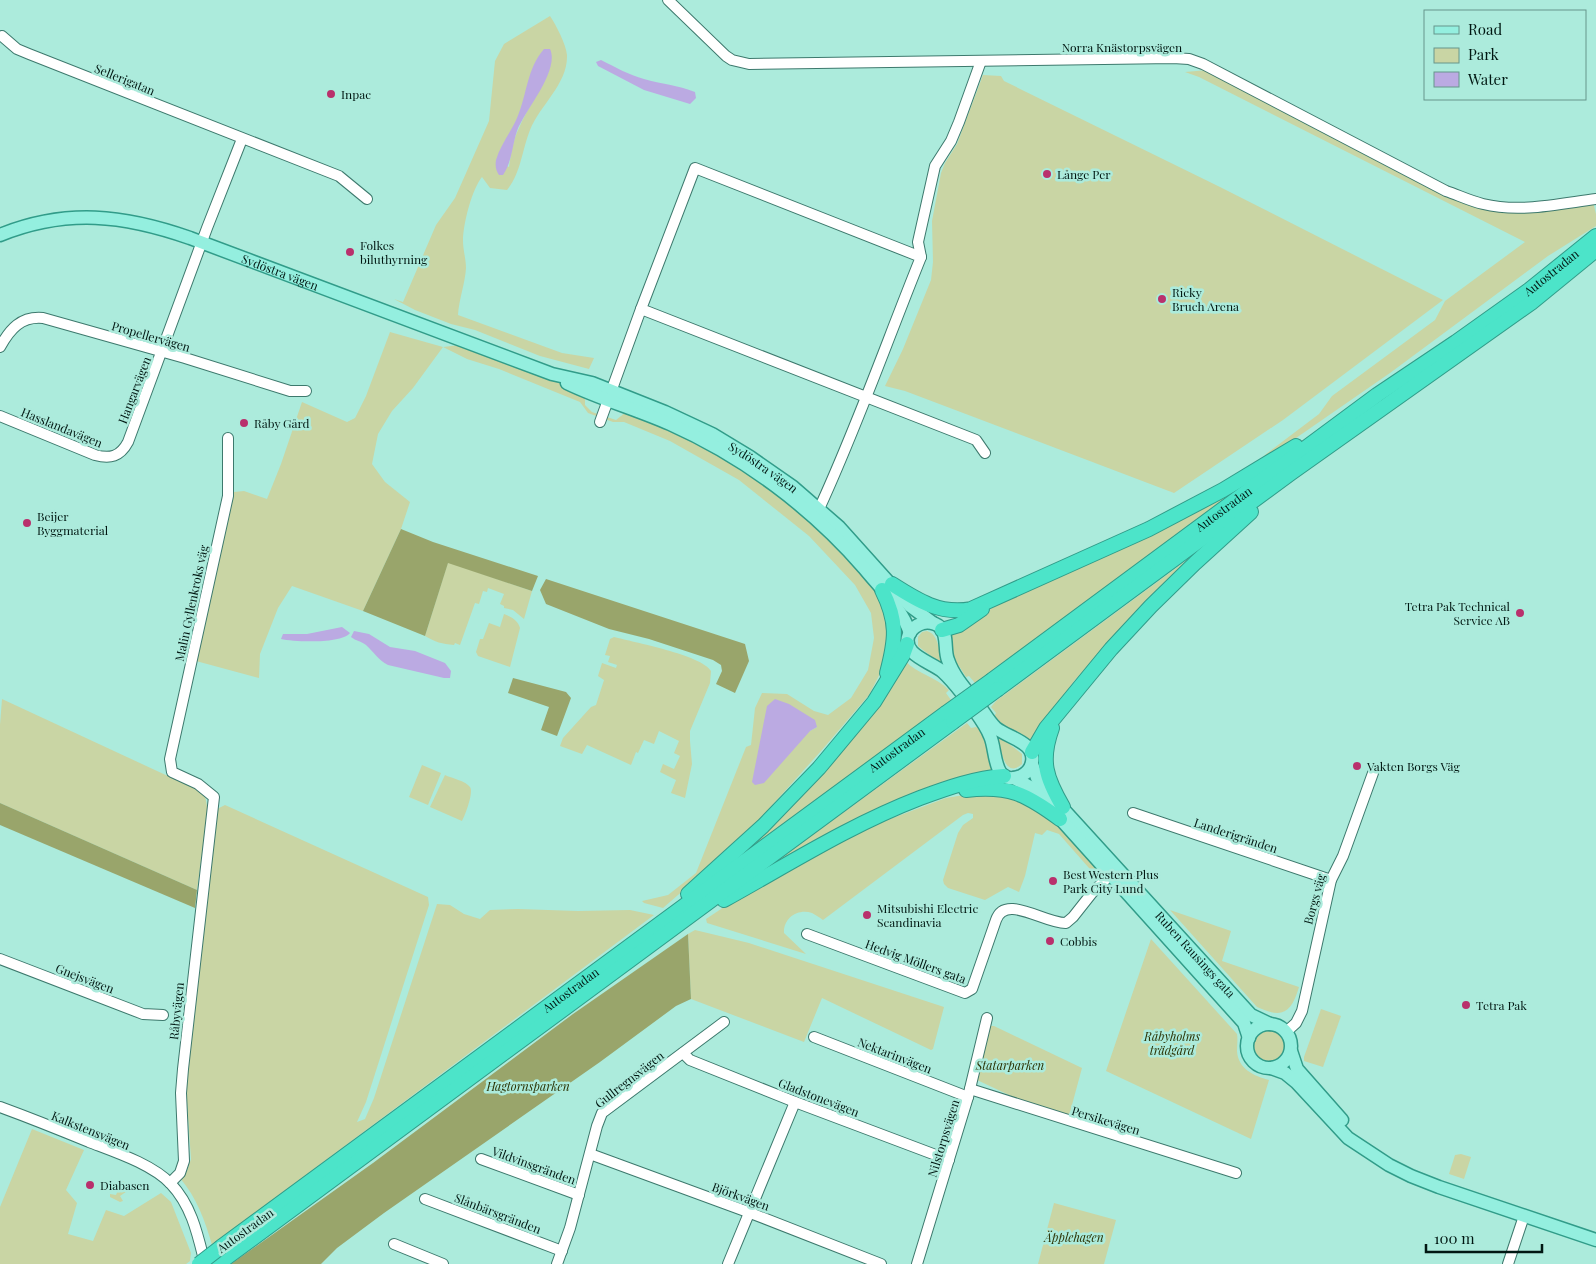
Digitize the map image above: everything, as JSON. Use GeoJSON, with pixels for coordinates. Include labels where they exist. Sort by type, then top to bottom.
{"type":"FeatureCollection","features":[{"type":"Feature","properties":{"kind":"highway","name":"Autostradan"},"geometry":{"type":"LineString","coordinates":[[995,685],[1377,395],[1529,290],[1596,236]]}},
{"type":"Feature","properties":{"kind":"highway","name":"Autostradan"},"geometry":{"type":"LineString","coordinates":[[221,1257],[638,940],[1531,303],[1596,250]]}},
{"type":"Feature","properties":{"kind":"highway"},"geometry":{"type":"LineString","coordinates":[[887,587],[921,602],[947,610],[971,609],[1117,544],[1184,511],[1244,477],[1377,395]]}},
{"type":"Feature","properties":{"kind":"highway"},"geometry":{"type":"LineString","coordinates":[[1032,758],[1041,736],[1111,649],[1151,606],[1291,474]]}},
{"type":"Feature","properties":{"kind":"highway"},"geometry":{"type":"LineString","coordinates":[[883,688],[892,648],[894,626],[887,587]]}},
{"type":"Feature","properties":{"kind":"highway"},"geometry":{"type":"LineString","coordinates":[[938,626],[959,625],[999,597]]}},
{"type":"Feature","properties":{"kind":"highway"},"geometry":{"type":"LineString","coordinates":[[638,940],[784,806],[819,768],[862,718],[883,688],[908,639]]}},
{"type":"Feature","properties":{"kind":"highway"},"geometry":{"type":"LineString","coordinates":[[1058,714],[1048,739],[1045,761],[1050,783],[1062,813]]}},
{"type":"Feature","properties":{"kind":"highway","name":"Autostradan"},"geometry":{"type":"LineString","coordinates":[[199,1264],[221,1257],[673,929],[949,718]]}},
{"type":"Feature","properties":{"kind":"highway"},"geometry":{"type":"LineString","coordinates":[[673,929],[852,828],[887,811],[928,795],[976,780],[1009,777]]}},
{"type":"Feature","properties":{"kind":"highway"},"geometry":{"type":"LineString","coordinates":[[928,795],[971,789],[1004,789],[1018,793],[1062,813]]}},
{"type":"Feature","properties":{"kind":"main road","name":"Sydöstra vägen"},"geometry":{"type":"LineString","coordinates":[[0,235],[15,229],[48,221],[97,217],[144,224],[202,243],[552,374],[592,383],[609,396],[696,437],[765,478],[807,511],[887,587],[938,626]]}},
{"type":"Feature","properties":{"kind":"main road","name":"Sydöstra vägen"},"geometry":{"type":"LineString","coordinates":[[609,396],[691,424],[731,445],[771,471],[819,509],[839,526],[887,587],[902,613],[908,639]]}},
{"type":"Feature","properties":{"kind":"main road"},"geometry":{"type":"LineString","coordinates":[[926,622],[938,626],[945,638],[946,656],[954,673],[995,728],[1025,744],[1032,758],[1025,774],[1009,777],[996,767],[994,745],[990,734],[960,691],[942,671],[913,654],[908,639],[920,624],[926,622]]}},
{"type":"Feature","properties":{"kind":"main road","name":"Ruben Rausings gata"},"geometry":{"type":"LineString","coordinates":[[1032,758],[1041,784],[1062,813],[1244,1023],[1249,1038],[1247,1045],[1252,1059],[1257,1064],[1285,1073],[1296,1082],[1348,1138],[1389,1165],[1411,1176],[1596,1240]]}},
{"type":"Feature","properties":{"kind":"main road","name":"Ruben Rausings gata"},"geometry":{"type":"LineString","coordinates":[[1009,777],[1035,791],[1062,813]]}},
{"type":"Feature","properties":{"kind":"main road","name":"Ruben Rausings gata"},"geometry":{"type":"LineString","coordinates":[[1114,871],[1252,1015],[1276,1025],[1286,1032],[1291,1041],[1291,1051],[1297,1069],[1364,1147]]}},
{"type":"Feature","properties":{"kind":"main road"},"geometry":{"type":"LineString","coordinates":[[1249,1038],[1257,1028],[1270,1024]]}},
{"type":"Feature","properties":{"kind":"main road"},"geometry":{"type":"LineString","coordinates":[[1271,1068],[1282,1064],[1291,1051]]}},
{"type":"Feature","properties":{"kind":"street","name":"Norra Knästorpsvägen"},"geometry":{"type":"LineString","coordinates":[[668,0],[722,52],[737,62],[755,64],[1173,58],[1189,60],[1203,64],[1446,191],[1472,201],[1515,208],[1548,206],[1596,198]]}},
{"type":"Feature","properties":{"kind":"street","name":"Sellerigatan"},"geometry":{"type":"LineString","coordinates":[[2,36],[17,49],[339,176],[367,199]]}},
{"type":"Feature","properties":{"kind":"street"},"geometry":{"type":"LineString","coordinates":[[819,509],[844,455],[921,257],[918,242],[935,166],[951,141],[981,61]]}},
{"type":"Feature","properties":{"kind":"street"},"geometry":{"type":"LineString","coordinates":[[202,243],[242,139]]}},
{"type":"Feature","properties":{"kind":"street"},"geometry":{"type":"LineString","coordinates":[[600,422],[694,168],[921,257]]}},
{"type":"Feature","properties":{"kind":"street","name":"Hangarvägen"},"geometry":{"type":"LineString","coordinates":[[115,456],[121,452],[128,442],[202,243]]}},
{"type":"Feature","properties":{"kind":"street"},"geometry":{"type":"LineString","coordinates":[[641,309],[976,440],[985,453]]}},
{"type":"Feature","properties":{"kind":"street","name":"Propellervägen"},"geometry":{"type":"LineString","coordinates":[[0,347],[14,327],[26,319],[52,320],[290,391],[306,391]]}},
{"type":"Feature","properties":{"kind":"street","name":"Hasslandavägen"},"geometry":{"type":"LineString","coordinates":[[0,416],[95,455],[107,458],[115,456]]}},
{"type":"Feature","properties":{"kind":"street","name":"Malin Gyllenkroks väg"},"geometry":{"type":"LineString","coordinates":[[172,772],[170,759],[228,496],[228,438]]}},
{"type":"Feature","properties":{"kind":"street","name":"Råbyvägen"},"geometry":{"type":"LineString","coordinates":[[170,1183],[180,1173],[184,1161],[181,1092],[214,797],[198,784],[172,772]]}},
{"type":"Feature","properties":{"kind":"street","name":"Borgs väg"},"geometry":{"type":"LineString","coordinates":[[1286,1032],[1296,1023],[1302,1012],[1331,880],[1343,856],[1373,773]]}},
{"type":"Feature","properties":{"kind":"street","name":"Landerigränden"},"geometry":{"type":"LineString","coordinates":[[1132,814],[1331,880]]}},
{"type":"Feature","properties":{"kind":"street","name":"Hedvig Möllers gata"},"geometry":{"type":"LineString","coordinates":[[807,934],[965,993],[972,989],[1000,911],[1013,909],[1054,922],[1066,923],[1114,871]]}},
{"type":"Feature","properties":{"kind":"street","name":"Gnejsvägen"},"geometry":{"type":"LineString","coordinates":[[0,959],[143,1014],[163,1015]]}},
{"type":"Feature","properties":{"kind":"street","name":"Nilstorpsvägen"},"geometry":{"type":"LineString","coordinates":[[917,1264],[969,1093],[987,1018]]}},
{"type":"Feature","properties":{"kind":"street","name":"Gullregnsvägen"},"geometry":{"type":"LineString","coordinates":[[561,1260],[602,1112],[724,1022]]}},
{"type":"Feature","properties":{"kind":"street","name":"Nektarinvägen"},"geometry":{"type":"LineString","coordinates":[[814,1037],[969,1093]]}},
{"type":"Feature","properties":{"kind":"street","name":"Gladstonevägen"},"geometry":{"type":"LineString","coordinates":[[683,1053],[690,1060],[949,1160]]}},
{"type":"Feature","properties":{"kind":"street","name":"Persikevägen"},"geometry":{"type":"LineString","coordinates":[[969,1093],[1236,1173]]}},
{"type":"Feature","properties":{"kind":"street"},"geometry":{"type":"LineString","coordinates":[[728,1264],[795,1102]]}},
{"type":"Feature","properties":{"kind":"street","name":"Kalkstensvägen"},"geometry":{"type":"LineString","coordinates":[[0,1106],[130,1159],[158,1174],[170,1183]]}},
{"type":"Feature","properties":{"kind":"street","name":"Björkvägen"},"geometry":{"type":"LineString","coordinates":[[590,1154],[882,1264]]}},
{"type":"Feature","properties":{"kind":"street","name":"Vildvinsgränden"},"geometry":{"type":"LineString","coordinates":[[481,1159],[579,1195]]}},
{"type":"Feature","properties":{"kind":"street"},"geometry":{"type":"LineString","coordinates":[[170,1183],[189,1210],[205,1264]]}},
{"type":"Feature","properties":{"kind":"street","name":"Slånbärsgränden"},"geometry":{"type":"LineString","coordinates":[[425,1199],[561,1260]]}},
{"type":"Feature","properties":{"kind":"street"},"geometry":{"type":"LineString","coordinates":[[1508,1264],[1524,1216]]}},
{"type":"Feature","properties":{"kind":"street"},"geometry":{"type":"LineString","coordinates":[[394,1244],[443,1264]]}},
{"type":"Feature","properties":{"kind":"green space"},"geometry":{"type":"Polygon","coordinates":[[[550,16],[565,46],[567,55],[566,66],[558,85],[530,130],[518,169],[507,190],[490,188],[482,177],[478,182],[466,216],[463,234],[466,268],[458,315],[562,353],[594,358],[589,369],[540,356],[475,330],[451,324],[415,310],[394,299],[403,302],[436,225],[455,198],[489,121],[495,61],[504,44],[550,16]],[[549,71],[526,93],[517,120],[496,161],[509,167],[512,147],[517,133],[549,71]]]}},
{"type":"Feature","properties":{"kind":"green space"},"geometry":{"type":"Polygon","coordinates":[[[1208,70],[1470,203],[1593,202],[1596,226],[1548,256],[1390,373],[1254,467],[1266,454],[1319,414],[1332,396],[1435,320],[1445,301],[1525,242],[1199,77],[1185,72],[1208,70]]]}},
{"type":"Feature","properties":{"kind":"green space"},"geometry":{"type":"Polygon","coordinates":[[[983,75],[1001,76],[1004,81],[1220,187],[1443,300],[1283,420],[1174,493],[905,391],[885,386],[903,349],[931,280],[933,262],[932,221],[941,173],[957,144],[983,75]]]}},
{"type":"Feature","properties":{"kind":"green space"},"geometry":{"type":"Polygon","coordinates":[[[390,332],[443,347],[413,388],[392,411],[378,434],[372,464],[385,482],[410,502],[401,529],[363,611],[292,586],[278,608],[260,654],[259,678],[196,661],[234,492],[244,491],[267,499],[302,402],[347,422],[355,418],[366,396],[390,332]]]}},
{"type":"Feature","properties":{"kind":"green space"},"geometry":{"type":"Polygon","coordinates":[[[460,345],[558,381],[585,393],[585,405],[592,412],[616,420],[626,412],[637,415],[717,452],[792,504],[858,567],[883,601],[890,623],[884,666],[869,695],[738,843],[663,908],[642,901],[668,895],[696,873],[746,747],[751,745],[755,708],[762,693],[787,694],[814,711],[828,715],[851,698],[868,670],[874,638],[871,613],[855,585],[809,536],[739,480],[670,441],[624,422],[613,422],[588,413],[580,402],[499,369],[467,359],[443,347],[460,345]],[[767,706],[810,731],[817,727],[767,706]]]}},
{"type":"Feature","properties":{"kind":"green space"},"geometry":{"type":"Polygon","coordinates":[[[1234,490],[1235,492],[975,683],[969,676],[966,677],[959,666],[953,663],[949,634],[1002,602],[1234,490]]]}},
{"type":"Feature","properties":{"kind":"green space"},"geometry":{"type":"Polygon","coordinates":[[[401,529],[433,542],[538,576],[532,591],[448,563],[425,636],[363,611],[401,529]]]}},
{"type":"Feature","properties":{"kind":"green space"},"geometry":{"type":"Polygon","coordinates":[[[1210,543],[1142,608],[1074,681],[1032,743],[993,719],[996,713],[991,707],[996,701],[1210,543]]]}},
{"type":"Feature","properties":{"kind":"green space"},"geometry":{"type":"Polygon","coordinates":[[[448,562],[532,591],[524,619],[513,610],[504,608],[500,604],[504,594],[488,588],[487,592],[483,591],[479,604],[475,603],[460,645],[442,643],[425,636],[448,562]]]}},
{"type":"Feature","properties":{"kind":"green space"},"geometry":{"type":"Polygon","coordinates":[[[546,579],[745,644],[749,661],[735,693],[716,684],[722,671],[721,665],[713,660],[649,639],[609,629],[546,604],[540,590],[546,579]]]}},
{"type":"Feature","properties":{"kind":"green space"},"geometry":{"type":"Polygon","coordinates":[[[504,614],[516,621],[520,628],[510,667],[478,656],[476,652],[480,639],[483,639],[489,623],[500,627],[504,614]]]}},
{"type":"Feature","properties":{"kind":"green space"},"geometry":{"type":"Polygon","coordinates":[[[927,631],[936,640],[943,663],[941,664],[918,646],[918,637],[922,632],[927,631]]]}},
{"type":"Feature","properties":{"kind":"green space"},"geometry":{"type":"Polygon","coordinates":[[[614,637],[681,655],[705,665],[711,671],[710,683],[690,731],[692,764],[685,798],[671,793],[676,780],[660,772],[663,764],[674,769],[680,756],[674,753],[679,741],[659,731],[654,744],[644,740],[638,753],[636,752],[631,765],[587,745],[582,754],[560,746],[563,738],[591,707],[596,705],[604,680],[598,676],[602,663],[616,668],[617,665],[608,662],[610,656],[605,655],[610,639],[614,637]]]}},
{"type":"Feature","properties":{"kind":"green space"},"geometry":{"type":"Polygon","coordinates":[[[905,661],[949,690],[946,693],[951,700],[746,853],[744,850],[905,661]]]}},
{"type":"Feature","properties":{"kind":"green space"},"geometry":{"type":"Polygon","coordinates":[[[513,678],[566,692],[571,698],[557,736],[541,730],[549,707],[508,693],[513,678]]]}},
{"type":"Feature","properties":{"kind":"green space"},"geometry":{"type":"Polygon","coordinates":[[[2,699],[198,790],[205,795],[208,812],[197,890],[0,803],[2,699]]]}},
{"type":"Feature","properties":{"kind":"green space"},"geometry":{"type":"Polygon","coordinates":[[[967,723],[971,728],[976,727],[985,732],[989,757],[994,771],[764,870],[967,723]]]}},
{"type":"Feature","properties":{"kind":"green space"},"geometry":{"type":"Polygon","coordinates":[[[999,736],[1022,754],[1022,764],[1016,768],[1011,768],[1004,761],[997,737],[999,736]]]}},
{"type":"Feature","properties":{"kind":"green space"},"geometry":{"type":"Polygon","coordinates":[[[422,765],[441,773],[428,805],[409,797],[422,765]]]}},
{"type":"Feature","properties":{"kind":"green space"},"geometry":{"type":"Polygon","coordinates":[[[445,775],[462,781],[470,787],[470,799],[462,821],[430,807],[445,775]]]}},
{"type":"Feature","properties":{"kind":"green space"},"geometry":{"type":"Polygon","coordinates":[[[976,793],[1013,796],[1057,824],[1099,871],[1096,876],[1059,834],[1047,830],[1042,835],[1035,833],[1025,876],[1019,892],[1008,887],[985,900],[948,888],[943,880],[958,833],[963,825],[973,818],[973,814],[968,813],[823,920],[807,912],[792,915],[786,923],[784,933],[806,954],[707,923],[706,919],[742,895],[850,834],[946,798],[976,793]]]}},
{"type":"Feature","properties":{"kind":"green space"},"geometry":{"type":"Polygon","coordinates":[[[0,803],[197,890],[195,908],[0,825],[0,803]]]}},
{"type":"Feature","properties":{"kind":"green space"},"geometry":{"type":"Polygon","coordinates":[[[225,805],[428,897],[429,905],[366,1102],[357,1122],[365,1119],[374,1098],[437,904],[450,905],[464,914],[480,919],[490,910],[518,909],[630,910],[654,915],[212,1245],[200,1210],[180,1178],[187,1171],[191,1159],[186,1088],[217,809],[225,805]]]}},
{"type":"Feature","properties":{"kind":"green space"},"geometry":{"type":"Polygon","coordinates":[[[1170,910],[1231,931],[1222,961],[1299,987],[1293,1003],[1289,1008],[1280,1013],[1273,1013],[1257,1007],[1170,910]]]}},
{"type":"Feature","properties":{"kind":"green space"},"geometry":{"type":"Polygon","coordinates":[[[695,930],[749,943],[944,1007],[933,1049],[931,1050],[822,998],[804,1042],[691,999],[688,934],[695,930]]]}},
{"type":"Feature","properties":{"kind":"green space","name":"Hagtornsparken"},"geometry":{"type":"Polygon","coordinates":[[[688,934],[691,999],[676,1006],[600,1062],[384,1213],[337,1248],[321,1264],[231,1264],[373,1163],[573,1014],[688,934]]]}},
{"type":"Feature","properties":{"kind":"green space","name":"Råbyholms trädgård"},"geometry":{"type":"Polygon","coordinates":[[[1151,939],[1237,1034],[1237,1051],[1240,1063],[1253,1074],[1269,1080],[1251,1139],[1106,1071],[1151,939]]]}},
{"type":"Feature","properties":{"kind":"green space"},"geometry":{"type":"Polygon","coordinates":[[[1321,1009],[1341,1016],[1323,1067],[1304,1061],[1321,1009]]]}},
{"type":"Feature","properties":{"kind":"green space","name":"Statarparken"},"geometry":{"type":"Polygon","coordinates":[[[989,1026],[994,1026],[1082,1068],[1069,1116],[1028,1104],[977,1080],[989,1026]]]}},
{"type":"Feature","properties":{"kind":"green space"},"geometry":{"type":"Polygon","coordinates":[[[1270,1030],[1276,1031],[1281,1035],[1285,1040],[1285,1052],[1281,1057],[1276,1061],[1270,1062],[1264,1061],[1259,1057],[1255,1052],[1254,1046],[1255,1040],[1259,1035],[1264,1031],[1270,1030]]]}},
{"type":"Feature","properties":{"kind":"green space"},"geometry":{"type":"Polygon","coordinates":[[[32,1129],[84,1150],[66,1190],[77,1203],[68,1234],[93,1241],[106,1210],[124,1216],[161,1193],[171,1202],[191,1253],[190,1261],[186,1264],[0,1264],[0,1207],[32,1129]]]}},
{"type":"Feature","properties":{"kind":"green space"},"geometry":{"type":"Polygon","coordinates":[[[1461,1154],[1471,1157],[1464,1179],[1449,1174],[1455,1155],[1461,1154]]]}},
{"type":"Feature","properties":{"kind":"green space"},"geometry":{"type":"Polygon","coordinates":[[[122,1181],[139,1188],[136,1190],[133,1187],[120,1196],[123,1201],[120,1202],[110,1197],[110,1194],[116,1195],[122,1181]]]}},
{"type":"Feature","properties":{"kind":"green space","name":"Äpplehagen"},"geometry":{"type":"Polygon","coordinates":[[[1054,1203],[1116,1220],[1104,1264],[1038,1264],[1054,1203]]]}},
{"type":"Feature","properties":{"kind":"water"},"geometry":{"type":"Polygon","coordinates":[[[544,49],[550,49],[552,58],[550,68],[546,79],[517,131],[506,170],[503,175],[499,175],[496,160],[517,118],[534,65],[544,49]]]}},
{"type":"Feature","properties":{"kind":"water"},"geometry":{"type":"Polygon","coordinates":[[[601,60],[638,77],[695,92],[696,98],[690,104],[644,90],[598,66],[596,62],[601,60]]]}},
{"type":"Feature","properties":{"kind":"water"},"geometry":{"type":"Polygon","coordinates":[[[342,627],[350,633],[345,637],[328,641],[281,639],[283,634],[307,634],[342,627]]]}},
{"type":"Feature","properties":{"kind":"water"},"geometry":{"type":"Polygon","coordinates":[[[354,631],[369,634],[390,647],[415,651],[445,663],[451,671],[450,678],[388,665],[366,645],[351,637],[354,631]]]}},
{"type":"Feature","properties":{"kind":"water"},"geometry":{"type":"Polygon","coordinates":[[[775,699],[789,704],[815,720],[817,727],[810,731],[764,783],[755,785],[752,782],[767,706],[775,699]]]}},
{"type":"Feature","properties":{"kind":"place","name":"Inpac"},"geometry":{"type":"Point","coordinates":[331,94]}},
{"type":"Feature","properties":{"kind":"place","name":"Långe Per"},"geometry":{"type":"Point","coordinates":[1047,174]}},
{"type":"Feature","properties":{"kind":"place","name":"Folkes biluthyrning"},"geometry":{"type":"Point","coordinates":[350,252]}},
{"type":"Feature","properties":{"kind":"place","name":"Ricky Bruch Arena"},"geometry":{"type":"Point","coordinates":[1162,299]}},
{"type":"Feature","properties":{"kind":"place","name":"Råby Gård"},"geometry":{"type":"Point","coordinates":[244,423]}},
{"type":"Feature","properties":{"kind":"place","name":"Beijer Byggmaterial"},"geometry":{"type":"Point","coordinates":[27,523]}},
{"type":"Feature","properties":{"kind":"place","name":"Tetra Pak Technical Service AB"},"geometry":{"type":"Point","coordinates":[1520,613]}},
{"type":"Feature","properties":{"kind":"place","name":"Vakten Borgs Väg"},"geometry":{"type":"Point","coordinates":[1357,766]}},
{"type":"Feature","properties":{"kind":"place","name":"Best Western Plus Park City Lund"},"geometry":{"type":"Point","coordinates":[1053,881]}},
{"type":"Feature","properties":{"kind":"place","name":"Mitsubishi Electric Scandinavia"},"geometry":{"type":"Point","coordinates":[867,915]}},
{"type":"Feature","properties":{"kind":"place","name":"Cobbis"},"geometry":{"type":"Point","coordinates":[1050,941]}},
{"type":"Feature","properties":{"kind":"place","name":"Tetra Pak"},"geometry":{"type":"Point","coordinates":[1466,1005]}},
{"type":"Feature","properties":{"kind":"place","name":"Diabasen"},"geometry":{"type":"Point","coordinates":[90,1185]}}]}
